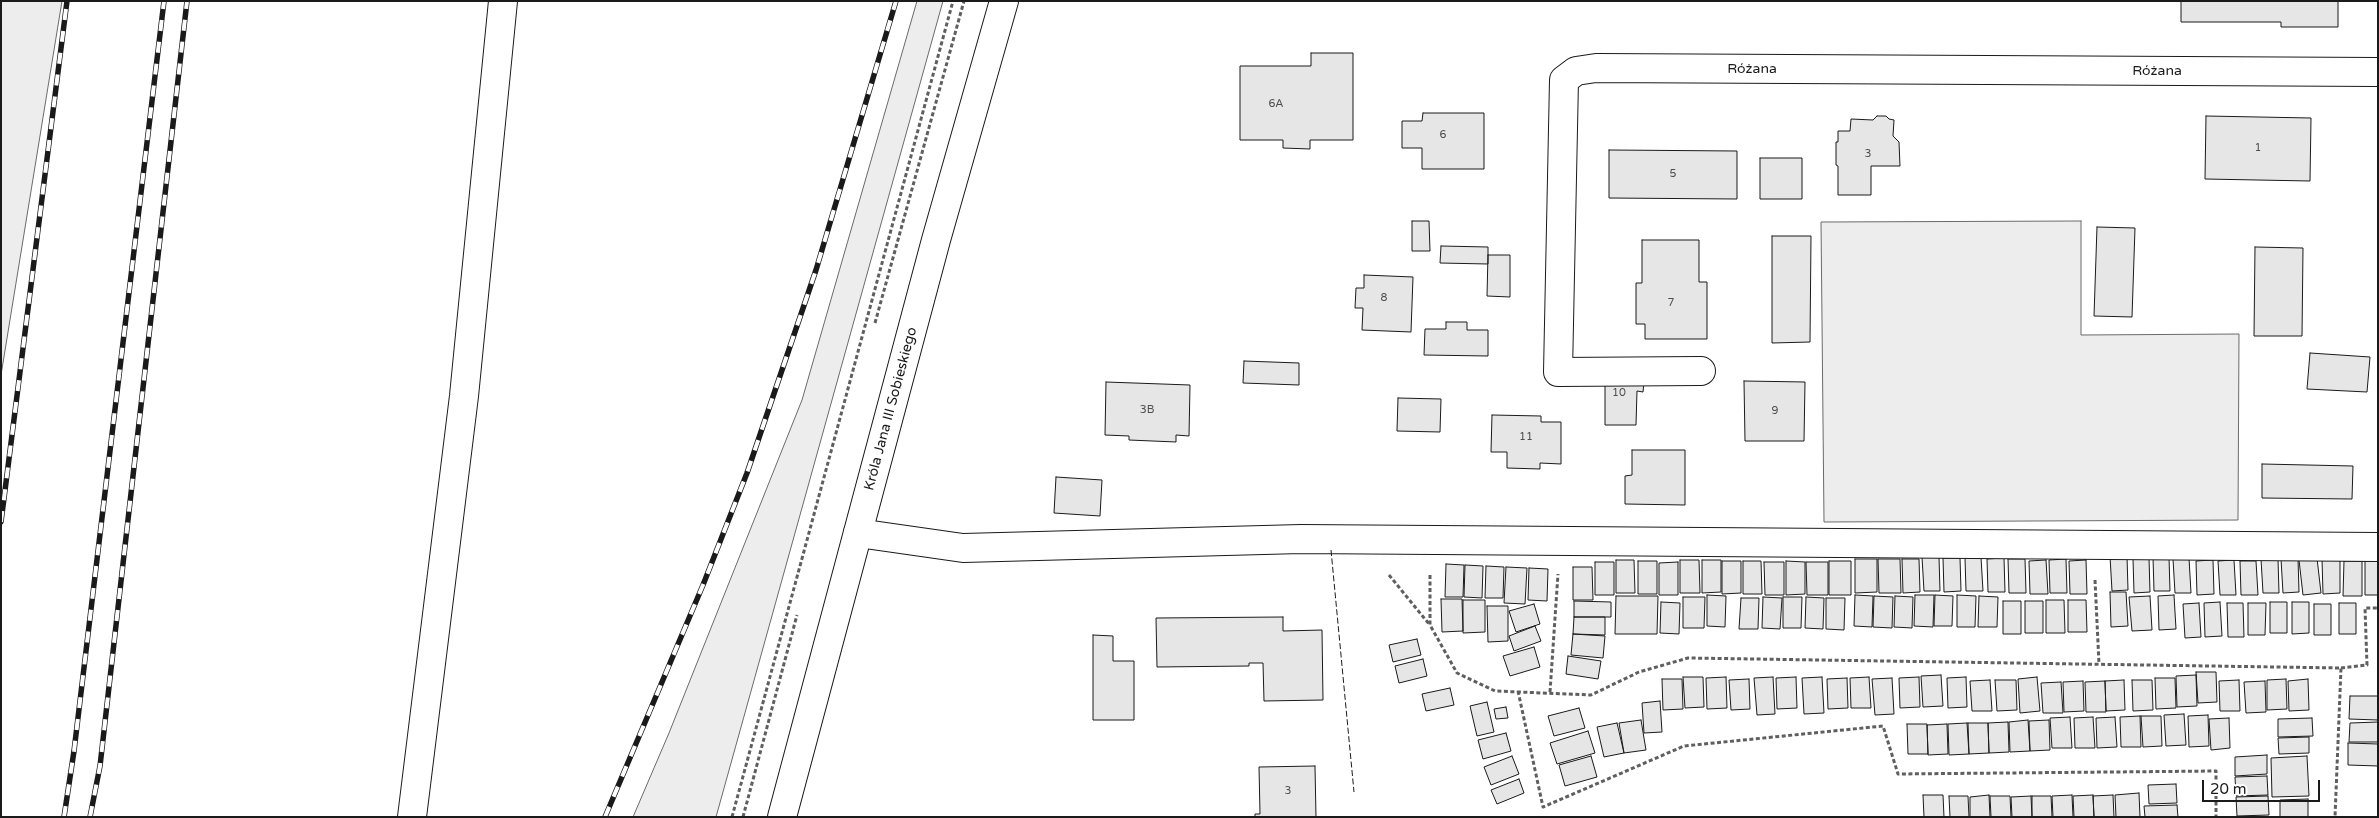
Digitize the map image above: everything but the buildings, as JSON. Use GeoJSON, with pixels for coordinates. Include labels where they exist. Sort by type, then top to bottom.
{"type":"FeatureCollection","features":[{"type":"Feature","properties":{"kind":"street"},"geometry":{"type":"LineString","coordinates":[[412,817],[464,396],[503,1]]}},
{"type":"Feature","properties":{"kind":"street","name":"Króla Jana III Sobieskiego"},"geometry":{"type":"LineString","coordinates":[[782,817],[936,240],[1004,1]]}},
{"type":"Feature","properties":{"kind":"street","name":"Różana"},"geometry":{"type":"LineString","coordinates":[[1701,371],[1558,372],[1564,80],[1576,71],[1616,68],[2378,72]]}},
{"type":"Feature","properties":{"kind":"street"},"geometry":{"type":"LineString","coordinates":[[858,533],[963,548],[1330,540],[2378,546]]}},
{"type":"Feature","properties":{"kind":"path"},"geometry":{"type":"LineString","coordinates":[[732,817],[953,1]]}},
{"type":"Feature","properties":{"kind":"path"},"geometry":{"type":"LineString","coordinates":[[1360,540],[1430,625],[1456,673],[1495,691],[1591,695],[1639,672],[1688,658],[2341,668],[2367,665],[2365,608],[2378,608]]}},
{"type":"Feature","properties":{"kind":"path"},"geometry":{"type":"LineString","coordinates":[[1430,625],[1429,582],[1439,541]]}},
{"type":"Feature","properties":{"kind":"path"},"geometry":{"type":"LineString","coordinates":[[1550,692],[1560,541]]}},
{"type":"Feature","properties":{"kind":"path"},"geometry":{"type":"LineString","coordinates":[[2094,545],[2099,664]]}},
{"type":"Feature","properties":{"kind":"path"},"geometry":{"type":"LineString","coordinates":[[2335,817],[2341,668]]}},
{"type":"Feature","properties":{"kind":"path"},"geometry":{"type":"LineString","coordinates":[[1518,691],[1543,807],[1684,746],[1883,726],[1898,774],[2216,771],[2216,817]]}},
{"type":"Feature","properties":{"kind":"shaded area"},"geometry":{"type":"Polygon","coordinates":[[[1,1],[62,1],[1,375],[1,1]]]}},
{"type":"Feature","properties":{"kind":"shaded area"},"geometry":{"type":"Polygon","coordinates":[[[917,1],[943,1],[716,817],[633,817],[669,733],[802,400],[917,1]]]}},
{"type":"Feature","properties":{"kind":"shaded area"},"geometry":{"type":"Polygon","coordinates":[[[2081,221],[2081,335],[2239,334],[2238,520],[1824,522],[1821,222],[2081,221]]]}},
{"type":"Feature","properties":{"kind":"railway"},"geometry":{"type":"LineString","coordinates":[[1,522],[67,1]]}},
{"type":"Feature","properties":{"kind":"railway"},"geometry":{"type":"LineString","coordinates":[[64,817],[74,751],[164,1]]}},
{"type":"Feature","properties":{"kind":"railway"},"geometry":{"type":"LineString","coordinates":[[90,817],[100,766],[187,1]]}},
{"type":"Feature","properties":{"kind":"railway"},"geometry":{"type":"LineString","coordinates":[[605,817],[703,585],[747,473],[816,270],[896,1]]}},
{"type":"Feature","properties":{"kind":"fence"},"geometry":{"type":"LineString","coordinates":[[1331,550],[1354,792]]}}]}
